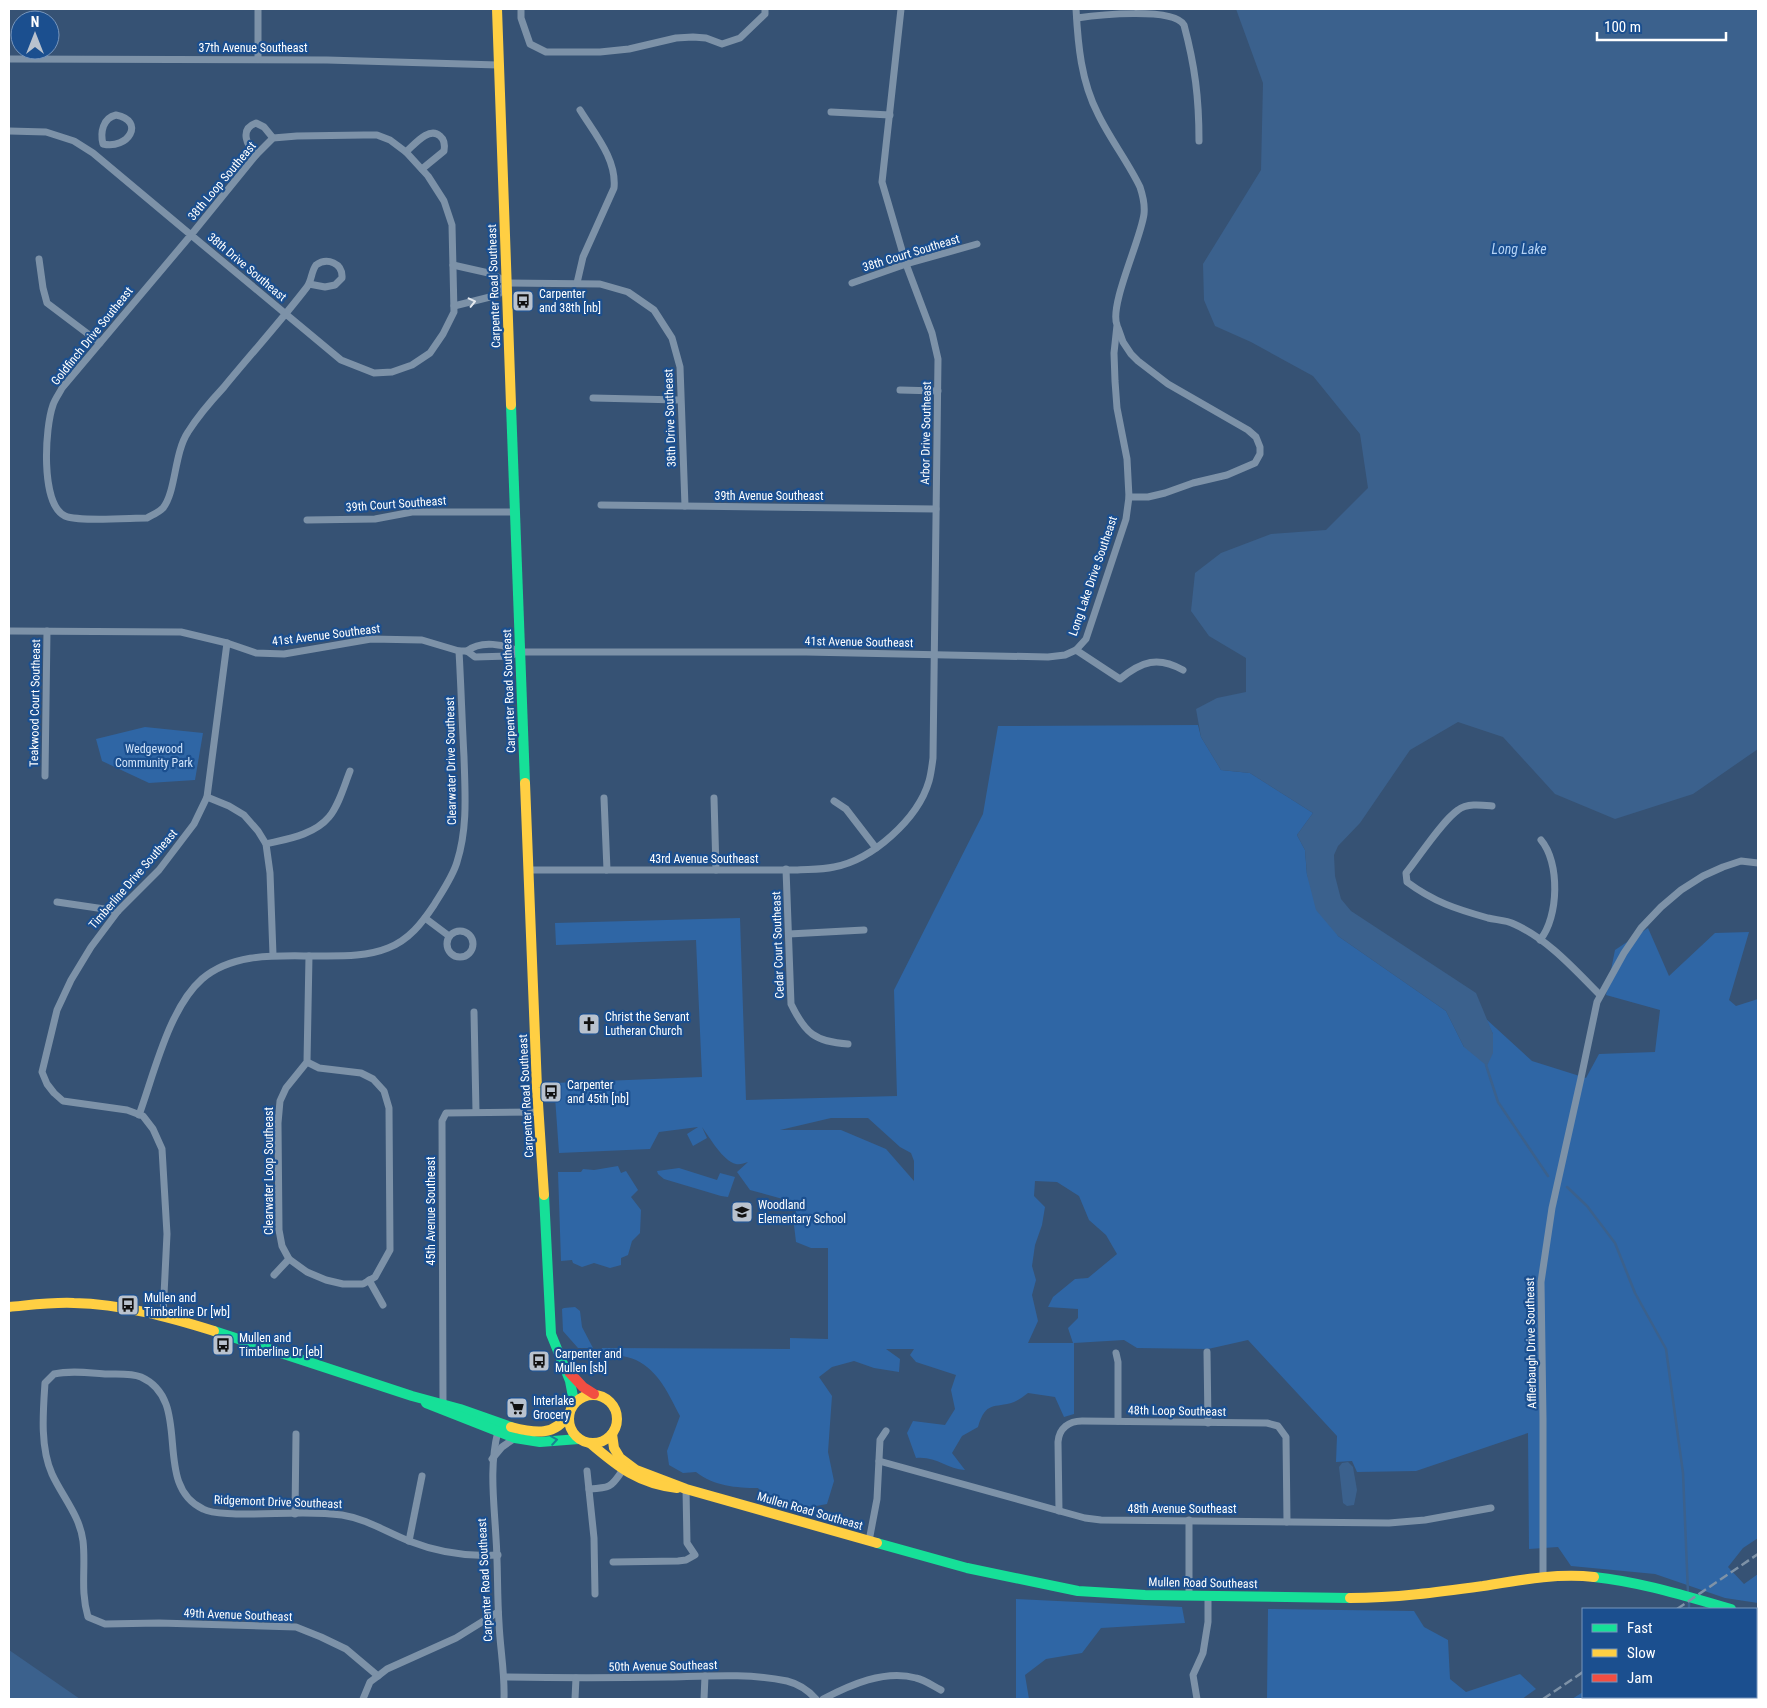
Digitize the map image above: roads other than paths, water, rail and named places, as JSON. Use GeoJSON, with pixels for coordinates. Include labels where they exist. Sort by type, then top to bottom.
{"type":"FeatureCollection","features":[{"type":"Feature","properties":{"kind":"street"},"geometry":{"type":"LineString","coordinates":[[258,9],[258,59]]}},
{"type":"Feature","properties":{"kind":"street","name":"Carpenter Road Southeast"},"geometry":{"type":"LineString","coordinates":[[497,9],[538,1112],[550,1333],[554,1350],[565,1368],[583,1387],[594,1394]]}},
{"type":"Feature","properties":{"kind":"street"},"geometry":{"type":"LineString","coordinates":[[521,9],[521,18],[530,44],[546,52],[600,52],[629,49],[676,38],[693,37],[706,38],[722,44],[740,38],[765,14],[765,9]]}},
{"type":"Feature","properties":{"kind":"street","name":"Arbor Drive Southeast"},"geometry":{"type":"LineString","coordinates":[[876,848],[899,830],[918,804],[929,782],[933,758],[937,350],[906,264],[882,182],[901,9]]}},
{"type":"Feature","properties":{"kind":"street","name":"Long Lake Drive Southeast"},"geometry":{"type":"LineString","coordinates":[[1076,9],[1078,50],[1088,91],[1109,136],[1136,178],[1144,200],[1141,230],[1117,306],[1114,352],[1117,408],[1127,459],[1128,497],[1126,519],[1086,639],[1082,646],[1076,650]]}},
{"type":"Feature","properties":{"kind":"street"},"geometry":{"type":"LineString","coordinates":[[1077,18],[1102,14],[1154,14],[1170,16],[1181,20],[1195,67],[1198,92],[1199,141]]}},
{"type":"Feature","properties":{"kind":"street","name":"37th Avenue Southeast"},"geometry":{"type":"LineString","coordinates":[[9,59],[258,59],[498,65]]}},
{"type":"Feature","properties":{"kind":"street"},"geometry":{"type":"LineString","coordinates":[[577,283],[583,257],[614,188],[615,179],[610,161],[580,110]]}},
{"type":"Feature","properties":{"kind":"street"},"geometry":{"type":"LineString","coordinates":[[831,112],[890,115]]}},
{"type":"Feature","properties":{"kind":"street"},"geometry":{"type":"LineString","coordinates":[[122,116],[130,122],[132,132],[125,141],[111,146],[103,144],[101,137],[102,129],[110,117],[122,116]]}},
{"type":"Feature","properties":{"kind":"street"},"geometry":{"type":"LineString","coordinates":[[256,155],[247,143],[246,132],[250,125],[256,123],[261,125],[273,138]]}},
{"type":"Feature","properties":{"kind":"street","name":"38th Drive Southeast"},"geometry":{"type":"LineString","coordinates":[[9,131],[46,132],[74,141],[93,154],[341,360],[374,373],[392,372],[412,365],[430,353],[443,334],[454,312],[453,265],[493,274],[506,283],[600,284],[628,292],[654,310],[672,338],[680,367],[685,506]]}},
{"type":"Feature","properties":{"kind":"street"},"geometry":{"type":"LineString","coordinates":[[406,152],[427,134],[432,133],[441,136],[444,141],[444,151],[422,169]]}},
{"type":"Feature","properties":{"kind":"street","name":"38th Loop Southeast"},"geometry":{"type":"LineString","coordinates":[[191,235],[256,155],[273,138],[297,136],[377,136],[390,140],[406,152],[422,169],[444,201],[452,225],[453,265]]}},
{"type":"Feature","properties":{"kind":"street"},"geometry":{"type":"LineString","coordinates":[[93,154],[103,144]]}},
{"type":"Feature","properties":{"kind":"street","name":"Goldfinch Drive Southeast"},"geometry":{"type":"LineString","coordinates":[[191,235],[62,388],[53,404],[49,422],[46,457],[51,496],[56,507],[64,516],[79,518],[146,518],[162,508],[167,501],[178,454],[187,433],[285,313]]}},
{"type":"Feature","properties":{"kind":"street","name":"38th Court Southeast"},"geometry":{"type":"LineString","coordinates":[[852,283],[906,264],[977,244]]}},
{"type":"Feature","properties":{"kind":"street"},"geometry":{"type":"LineString","coordinates":[[39,259],[47,303],[100,343]]}},
{"type":"Feature","properties":{"kind":"street"},"geometry":{"type":"LineString","coordinates":[[285,313],[309,284],[314,268],[318,263],[335,263],[341,270],[342,278],[335,286],[325,287],[309,284]]}},
{"type":"Feature","properties":{"kind":"street"},"geometry":{"type":"LineString","coordinates":[[454,306],[498,295],[506,283]]}},
{"type":"Feature","properties":{"kind":"street"},"geometry":{"type":"LineString","coordinates":[[1117,325],[1123,342],[1130,354],[1138,361],[1168,384],[1248,430],[1256,437],[1260,447],[1260,454],[1255,463],[1236,472],[1193,483],[1166,493],[1148,497],[1128,497]]}},
{"type":"Feature","properties":{"kind":"street"},"geometry":{"type":"LineString","coordinates":[[900,390],[938,390]]}},
{"type":"Feature","properties":{"kind":"street"},"geometry":{"type":"LineString","coordinates":[[593,398],[680,400]]}},
{"type":"Feature","properties":{"kind":"street","name":"39th Avenue Southeast"},"geometry":{"type":"LineString","coordinates":[[601,505],[936,509]]}},
{"type":"Feature","properties":{"kind":"street","name":"39th Court Southeast"},"geometry":{"type":"LineString","coordinates":[[307,520],[375,519],[412,512],[516,512]]}},
{"type":"Feature","properties":{"kind":"street","name":"Teakwood Court Southeast"},"geometry":{"type":"LineString","coordinates":[[45,776],[47,631]]}},
{"type":"Feature","properties":{"kind":"street","name":"41st Avenue Southeast"},"geometry":{"type":"LineString","coordinates":[[9,632],[181,632],[227,643],[256,653],[284,654],[370,639],[422,640],[463,651],[475,657],[509,656],[520,652],[731,652],[1048,657],[1065,655],[1076,650]]}},
{"type":"Feature","properties":{"kind":"street","name":"Timberline Drive Southeast"},"geometry":{"type":"LineString","coordinates":[[139,1115],[127,1110],[63,1100],[47,1084],[42,1072],[57,1010],[71,980],[91,946],[118,911],[159,870],[194,824],[207,797],[227,643]]}},
{"type":"Feature","properties":{"kind":"street","name":"41st Avenue Southeast"},"geometry":{"type":"LineString","coordinates":[[463,651],[474,645],[506,645],[520,652]]}},
{"type":"Feature","properties":{"kind":"street"},"geometry":{"type":"LineString","coordinates":[[1076,650],[1120,679],[1128,672],[1156,661],[1174,665],[1183,670]]}},
{"type":"Feature","properties":{"kind":"street","name":"Clearwater Drive Southeast"},"geometry":{"type":"LineString","coordinates":[[139,1115],[170,1027],[185,998],[202,980],[221,966],[244,959],[274,955],[357,956],[388,948],[406,939],[425,918],[457,864],[463,839],[465,804],[463,651]]}},
{"type":"Feature","properties":{"kind":"street"},"geometry":{"type":"LineString","coordinates":[[266,844],[299,836],[318,828],[330,817],[350,771]]}},
{"type":"Feature","properties":{"kind":"street"},"geometry":{"type":"LineString","coordinates":[[207,797],[229,806],[244,815],[266,844],[270,873],[274,955]]}},
{"type":"Feature","properties":{"kind":"street"},"geometry":{"type":"LineString","coordinates":[[604,798],[608,870]]}},
{"type":"Feature","properties":{"kind":"street"},"geometry":{"type":"LineString","coordinates":[[714,798],[716,870]]}},
{"type":"Feature","properties":{"kind":"street"},"geometry":{"type":"LineString","coordinates":[[834,801],[846,809],[876,848]]}},
{"type":"Feature","properties":{"kind":"street"},"geometry":{"type":"LineString","coordinates":[[1492,806],[1472,805],[1459,809],[1446,822],[1406,874],[1407,882],[1419,891],[1450,907],[1513,923],[1540,940],[1600,995]]}},
{"type":"Feature","properties":{"kind":"street"},"geometry":{"type":"LineString","coordinates":[[1540,940],[1547,932],[1552,919],[1555,892],[1547,847],[1541,840]]}},
{"type":"Feature","properties":{"kind":"street","name":"43rd Avenue Southeast"},"geometry":{"type":"LineString","coordinates":[[529,870],[786,870],[834,868],[876,848]]}},
{"type":"Feature","properties":{"kind":"street","name":"Afflerbaugh Drive Southeast"},"geometry":{"type":"LineString","coordinates":[[1543,1577],[1543,1419],[1540,1299],[1542,1269],[1552,1208],[1582,1078],[1597,1002],[1624,953],[1641,928],[1667,901],[1703,876],[1723,867],[1741,862],[1758,863]]}},
{"type":"Feature","properties":{"kind":"street","name":"Cedar Court Southeast"},"geometry":{"type":"LineString","coordinates":[[786,870],[791,1004],[800,1024],[816,1037],[830,1043],[848,1044]]}},
{"type":"Feature","properties":{"kind":"street"},"geometry":{"type":"LineString","coordinates":[[57,902],[118,911]]}},
{"type":"Feature","properties":{"kind":"street"},"geometry":{"type":"LineString","coordinates":[[425,918],[449,936]]}},
{"type":"Feature","properties":{"kind":"street"},"geometry":{"type":"LineString","coordinates":[[789,934],[864,930]]}},
{"type":"Feature","properties":{"kind":"street"},"geometry":{"type":"LineString","coordinates":[[274,1275],[289,1260],[307,1272],[326,1280],[343,1284],[363,1284],[375,1277],[390,1250],[389,1108],[384,1091],[373,1079],[361,1073],[319,1068],[307,1062],[309,956]]}},
{"type":"Feature","properties":{"kind":"street"},"geometry":{"type":"LineString","coordinates":[[474,1012],[476,1112]]}},
{"type":"Feature","properties":{"kind":"street","name":"Clearwater Loop Southeast"},"geometry":{"type":"LineString","coordinates":[[289,1260],[282,1246],[279,1230],[278,1123],[280,1100],[286,1088],[307,1062]]}},
{"type":"Feature","properties":{"kind":"street","name":"45th Avenue Southeast"},"geometry":{"type":"LineString","coordinates":[[443,1403],[442,1121],[446,1112],[538,1112]]}},
{"type":"Feature","properties":{"kind":"street"},"geometry":{"type":"LineString","coordinates":[[139,1115],[143,1116],[153,1129],[162,1149],[167,1234],[163,1315]]}},
{"type":"Feature","properties":{"kind":"street"},"geometry":{"type":"LineString","coordinates":[[369,1280],[383,1305]]}},
{"type":"Feature","properties":{"kind":"street"},"geometry":{"type":"LineString","coordinates":[[9,1306],[41,1303],[82,1303],[113,1305],[163,1315],[412,1396],[443,1403],[527,1431]]}},
{"type":"Feature","properties":{"kind":"street"},"geometry":{"type":"LineString","coordinates":[[1207,1352],[1208,1423]]}},
{"type":"Feature","properties":{"kind":"street"},"geometry":{"type":"LineString","coordinates":[[1116,1353],[1118,1362],[1118,1421]]}},
{"type":"Feature","properties":{"kind":"street","name":"Carpenter Road Southeast"},"geometry":{"type":"LineString","coordinates":[[565,1368],[573,1391],[574,1402]]}},
{"type":"Feature","properties":{"kind":"street","name":"Ridgemont Drive Southeast"},"geometry":{"type":"LineString","coordinates":[[97,1621],[88,1617],[83,1602],[83,1540],[78,1522],[52,1474],[46,1455],[45,1383],[54,1374],[79,1372],[140,1376],[156,1386],[168,1405],[179,1484],[187,1498],[203,1509],[220,1513],[341,1515],[359,1518],[409,1541],[436,1550],[475,1556],[498,1555]]}},
{"type":"Feature","properties":{"kind":"street"},"geometry":{"type":"LineString","coordinates":[[412,1396],[435,1408],[515,1438],[540,1442],[579,1439],[590,1443],[602,1441],[612,1434],[616,1426],[616,1413],[610,1402],[603,1396],[594,1394],[584,1396],[574,1402],[564,1423],[558,1428],[548,1431],[503,1429],[498,1431]]}},
{"type":"Feature","properties":{"kind":"street"},"geometry":{"type":"LineString","coordinates":[[569,1413],[569,1426],[579,1439]]}},
{"type":"Feature","properties":{"kind":"street","name":"48th Loop Southeast"},"geometry":{"type":"LineString","coordinates":[[1059,1511],[1058,1442],[1062,1430],[1068,1424],[1075,1421],[1267,1423],[1278,1426],[1286,1441],[1287,1522]]}},
{"type":"Feature","properties":{"kind":"street","name":"Carpenter Road Southeast"},"geometry":{"type":"LineString","coordinates":[[498,1431],[492,1459],[498,1555],[498,1612],[505,1677],[504,1699]]}},
{"type":"Feature","properties":{"kind":"street"},"geometry":{"type":"LineString","coordinates":[[869,1541],[877,1498],[880,1440],[886,1431]]}},
{"type":"Feature","properties":{"kind":"street"},"geometry":{"type":"LineString","coordinates":[[295,1514],[296,1434]]}},
{"type":"Feature","properties":{"kind":"street","name":"Mullen Road Southeast"},"geometry":{"type":"LineString","coordinates":[[612,1434],[614,1448],[625,1463],[636,1470],[684,1489],[968,1568],[1052,1586],[1100,1593],[1384,1598],[1423,1595],[1543,1577],[1592,1577],[1623,1580],[1660,1588],[1726,1608]]}},
{"type":"Feature","properties":{"kind":"street"},"geometry":{"type":"LineString","coordinates":[[492,1459],[502,1446],[515,1438]]}},
{"type":"Feature","properties":{"kind":"street","name":"Mullen Road Southeast"},"geometry":{"type":"LineString","coordinates":[[590,1443],[622,1471],[633,1477],[664,1487],[684,1489]]}},
{"type":"Feature","properties":{"kind":"street","name":"48th Avenue Southeast"},"geometry":{"type":"LineString","coordinates":[[879,1461],[1085,1518],[1101,1520],[1389,1523],[1425,1520],[1491,1508]]}},
{"type":"Feature","properties":{"kind":"street"},"geometry":{"type":"LineString","coordinates":[[587,1470],[594,1538],[595,1594]]}},
{"type":"Feature","properties":{"kind":"street"},"geometry":{"type":"LineString","coordinates":[[589,1489],[605,1488],[615,1482],[622,1471]]}},
{"type":"Feature","properties":{"kind":"street"},"geometry":{"type":"LineString","coordinates":[[409,1541],[422,1476]]}},
{"type":"Feature","properties":{"kind":"street"},"geometry":{"type":"LineString","coordinates":[[613,1562],[678,1561],[686,1560],[695,1555],[687,1543],[684,1489]]}},
{"type":"Feature","properties":{"kind":"street"},"geometry":{"type":"LineString","coordinates":[[1189,1520],[1189,1594]]}},
{"type":"Feature","properties":{"kind":"street"},"geometry":{"type":"LineString","coordinates":[[1197,1699],[1193,1674],[1203,1653],[1208,1622],[1208,1595]]}},
{"type":"Feature","properties":{"kind":"street"},"geometry":{"type":"LineString","coordinates":[[363,1699],[370,1682],[387,1669],[456,1638],[498,1612]]}},
{"type":"Feature","properties":{"kind":"street","name":"49th Avenue Southeast"},"geometry":{"type":"LineString","coordinates":[[97,1621],[105,1624],[159,1623],[296,1627],[321,1636],[346,1649],[378,1676]]}},
{"type":"Feature","properties":{"kind":"street"},"geometry":{"type":"LineString","coordinates":[[822,1699],[866,1680],[893,1675],[917,1678],[941,1690]]}},
{"type":"Feature","properties":{"kind":"street"},"geometry":{"type":"LineString","coordinates":[[704,1699],[705,1676]]}},
{"type":"Feature","properties":{"kind":"street","name":"50th Avenue Southeast"},"geometry":{"type":"LineString","coordinates":[[505,1677],[748,1676],[789,1681],[804,1688],[816,1699]]}},
{"type":"Feature","properties":{"kind":"street"},"geometry":{"type":"LineString","coordinates":[[575,1699],[576,1678]]}},
{"type":"Feature","properties":{"kind":"water","name":"Long Lake"},"geometry":{"type":"Polygon","coordinates":[[[1236,9],[1758,9],[1758,749],[1693,794],[1615,819],[1555,794],[1503,737],[1458,722],[1410,750],[1360,823],[1338,846],[1334,855],[1335,876],[1341,899],[1351,911],[1476,993],[1493,1034],[1493,1053],[1487,1066],[1464,1047],[1446,1011],[1338,936],[1316,910],[1307,875],[1305,850],[1297,835],[1313,813],[1250,773],[1221,770],[1201,737],[1196,709],[1217,698],[1246,692],[1246,658],[1209,636],[1191,611],[1195,573],[1221,553],[1271,534],[1326,530],[1368,488],[1360,434],[1313,376],[1251,342],[1215,326],[1204,300],[1203,264],[1261,170],[1263,83],[1236,9]]]}},
{"type":"Feature","properties":{"kind":"water"},"geometry":{"type":"Polygon","coordinates":[[[1348,1462],[1353,1467],[1357,1490],[1354,1505],[1347,1506],[1343,1503],[1339,1467],[1342,1463],[1348,1462]]]}},
{"type":"Feature","properties":{"kind":"water"},"geometry":{"type":"Polygon","coordinates":[[[9,1650],[80,1699],[9,1699],[9,1650]]]}},
{"type":"Feature","properties":{"kind":"waterway"},"geometry":{"type":"LineString","coordinates":[[1486,1065],[1498,1102],[1548,1176]]}},
{"type":"Feature","properties":{"kind":"waterway"},"geometry":{"type":"LineString","coordinates":[[1567,1187],[1587,1206],[1615,1243],[1635,1293],[1666,1349],[1683,1473],[1688,1593]]}},
{"type":"Feature","properties":{"kind":"waterway"},"geometry":{"type":"LineString","coordinates":[[1689,1601],[1689,1608]]}},
{"type":"Feature","properties":{"kind":"railway"},"geometry":{"type":"LineString","coordinates":[[1678,1608],[1758,1554]]}},
{"type":"Feature","properties":{"kind":"railway"},"geometry":{"type":"LineString","coordinates":[[1543,1699],[1582,1673]]}},
{"type":"Feature","properties":{"kind":"place","name":"Carpenter and 38th [nb]"},"geometry":{"type":"Point","coordinates":[523,301]}},
{"type":"Feature","properties":{"kind":"place","name":"Christ the Servant Lutheran Church"},"geometry":{"type":"Point","coordinates":[589,1024]}},
{"type":"Feature","properties":{"kind":"place","name":"Carpenter and 45th [nb]"},"geometry":{"type":"Point","coordinates":[551,1092]}},
{"type":"Feature","properties":{"kind":"place","name":"Woodland Elementary School"},"geometry":{"type":"Point","coordinates":[742,1212]}},
{"type":"Feature","properties":{"kind":"place","name":"Mullen and Timberline Dr [wb]"},"geometry":{"type":"Point","coordinates":[128,1305]}},
{"type":"Feature","properties":{"kind":"place","name":"Mullen and Timberline Dr [eb]"},"geometry":{"type":"Point","coordinates":[223,1345]}},
{"type":"Feature","properties":{"kind":"place","name":"Carpenter and Mullen [sb]"},"geometry":{"type":"Point","coordinates":[539,1361]}},
{"type":"Feature","properties":{"kind":"place","name":"Interlake Grocery"},"geometry":{"type":"Point","coordinates":[517,1408]}},
{"type":"Feature","properties":{"kind":"park label","name":"Wedgewood Community Park"},"geometry":{"type":"Point","coordinates":[154,756]}}]}
